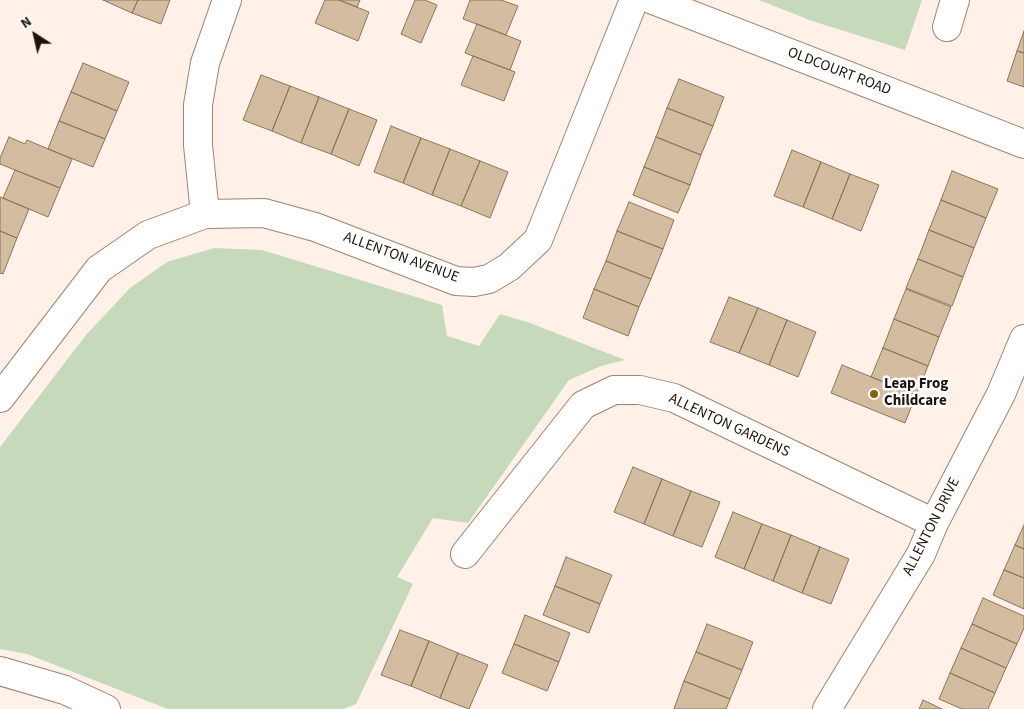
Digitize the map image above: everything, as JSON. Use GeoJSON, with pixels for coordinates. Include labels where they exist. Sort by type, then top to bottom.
{"type":"FeatureCollection","features":[{"type":"Feature","properties":{"kind":"street"},"geometry":{"type":"LineString","coordinates":[[205,214],[198,145],[198,105],[205,63],[227,0]]}},
{"type":"Feature","properties":{"kind":"street","name":"ALLENTON AVENUE"},"geometry":{"type":"LineString","coordinates":[[0,398],[8,369],[99,269],[148,235],[205,214],[264,213],[315,227],[456,281],[474,282],[489,279],[509,267],[538,240],[634,0]]}},
{"type":"Feature","properties":{"kind":"street","name":"OLDCOURT ROAD"},"geometry":{"type":"LineString","coordinates":[[653,0],[1024,144]]}},
{"type":"Feature","properties":{"kind":"street"},"geometry":{"type":"LineString","coordinates":[[947,27],[955,0]]}},
{"type":"Feature","properties":{"kind":"street","name":"ALLENTON DRIVE"},"geometry":{"type":"LineString","coordinates":[[826,709],[921,554],[934,523],[1000,394],[1024,338]]}},
{"type":"Feature","properties":{"kind":"street","name":"ALLENTON GARDENS"},"geometry":{"type":"LineString","coordinates":[[465,554],[583,405],[614,390],[640,390],[674,398],[934,523]]}},
{"type":"Feature","properties":{"kind":"street"},"geometry":{"type":"LineString","coordinates":[[0,671],[65,690],[106,709]]}},
{"type":"Feature","properties":{"kind":"green space"},"geometry":{"type":"Polygon","coordinates":[[[759,0],[922,0],[905,50],[812,21],[759,0]]]}},
{"type":"Feature","properties":{"kind":"green space"},"geometry":{"type":"Polygon","coordinates":[[[214,248],[262,250],[442,305],[447,336],[479,346],[500,314],[530,323],[625,360],[601,366],[569,380],[468,523],[433,518],[397,577],[413,584],[356,704],[343,709],[168,709],[27,654],[0,649],[0,447],[86,335],[130,288],[167,262],[214,248]]]}},
{"type":"Feature","properties":{"kind":"building"},"geometry":{"type":"Polygon","coordinates":[[[103,0],[138,0],[132,13],[103,0]]]}},
{"type":"Feature","properties":{"kind":"building"},"geometry":{"type":"Polygon","coordinates":[[[138,0],[170,0],[161,24],[132,13],[138,0]]]}},
{"type":"Feature","properties":{"kind":"building"},"geometry":{"type":"Polygon","coordinates":[[[325,0],[339,0],[369,12],[358,41],[315,23],[325,0]]]}},
{"type":"Feature","properties":{"kind":"building"},"geometry":{"type":"Polygon","coordinates":[[[339,0],[360,0],[357,7],[339,0]]]}},
{"type":"Feature","properties":{"kind":"building"},"geometry":{"type":"Polygon","coordinates":[[[415,0],[425,0],[437,5],[421,43],[401,34],[415,0]]]}},
{"type":"Feature","properties":{"kind":"building"},"geometry":{"type":"Polygon","coordinates":[[[470,0],[501,0],[518,6],[506,35],[463,19],[470,0]]]}},
{"type":"Feature","properties":{"kind":"building"},"geometry":{"type":"Polygon","coordinates":[[[477,24],[521,41],[510,70],[465,53],[477,24]]]}},
{"type":"Feature","properties":{"kind":"building"},"geometry":{"type":"Polygon","coordinates":[[[1024,31],[1024,53],[1017,51],[1024,31]]]}},
{"type":"Feature","properties":{"kind":"building"},"geometry":{"type":"Polygon","coordinates":[[[1017,51],[1024,53],[1024,87],[1007,81],[1017,51]]]}},
{"type":"Feature","properties":{"kind":"building"},"geometry":{"type":"Polygon","coordinates":[[[473,56],[515,72],[504,101],[461,85],[473,56]]]}},
{"type":"Feature","properties":{"kind":"building"},"geometry":{"type":"Polygon","coordinates":[[[83,63],[129,82],[117,111],[71,92],[83,63]]]}},
{"type":"Feature","properties":{"kind":"building"},"geometry":{"type":"Polygon","coordinates":[[[261,75],[290,86],[272,131],[243,120],[261,75]]]}},
{"type":"Feature","properties":{"kind":"building"},"geometry":{"type":"Polygon","coordinates":[[[679,79],[724,97],[713,126],[667,108],[679,79]]]}},
{"type":"Feature","properties":{"kind":"building"},"geometry":{"type":"Polygon","coordinates":[[[290,86],[319,97],[301,143],[272,131],[290,86]]]}},
{"type":"Feature","properties":{"kind":"building"},"geometry":{"type":"Polygon","coordinates":[[[71,92],[117,111],[105,139],[59,121],[71,92]]]}},
{"type":"Feature","properties":{"kind":"building"},"geometry":{"type":"Polygon","coordinates":[[[319,97],[349,109],[331,154],[301,143],[319,97]]]}},
{"type":"Feature","properties":{"kind":"building"},"geometry":{"type":"Polygon","coordinates":[[[667,108],[713,126],[701,155],[656,137],[667,108]]]}},
{"type":"Feature","properties":{"kind":"building"},"geometry":{"type":"Polygon","coordinates":[[[349,109],[377,120],[359,166],[331,154],[349,109]]]}},
{"type":"Feature","properties":{"kind":"building"},"geometry":{"type":"Polygon","coordinates":[[[59,121],[105,139],[93,167],[48,149],[59,121]]]}},
{"type":"Feature","properties":{"kind":"building"},"geometry":{"type":"Polygon","coordinates":[[[391,126],[421,138],[403,183],[374,172],[391,126]]]}},
{"type":"Feature","properties":{"kind":"building"},"geometry":{"type":"Polygon","coordinates":[[[9,137],[25,144],[27,140],[72,159],[60,188],[0,164],[0,158],[9,137]]]}},
{"type":"Feature","properties":{"kind":"building"},"geometry":{"type":"Polygon","coordinates":[[[656,137],[701,155],[690,185],[644,167],[656,137]]]}},
{"type":"Feature","properties":{"kind":"building"},"geometry":{"type":"Polygon","coordinates":[[[421,138],[450,149],[432,195],[403,183],[421,138]]]}},
{"type":"Feature","properties":{"kind":"building"},"geometry":{"type":"Polygon","coordinates":[[[450,149],[480,161],[461,206],[432,195],[450,149]]]}},
{"type":"Feature","properties":{"kind":"building"},"geometry":{"type":"Polygon","coordinates":[[[792,150],[821,162],[803,207],[774,196],[792,150]]]}},
{"type":"Feature","properties":{"kind":"building"},"geometry":{"type":"Polygon","coordinates":[[[480,161],[508,172],[490,218],[461,206],[480,161]]]}},
{"type":"Feature","properties":{"kind":"building"},"geometry":{"type":"Polygon","coordinates":[[[821,162],[850,174],[832,219],[803,207],[821,162]]]}},
{"type":"Feature","properties":{"kind":"building"},"geometry":{"type":"Polygon","coordinates":[[[644,167],[690,185],[678,213],[633,195],[644,167]]]}},
{"type":"Feature","properties":{"kind":"building"},"geometry":{"type":"Polygon","coordinates":[[[15,170],[60,188],[48,217],[3,198],[15,170]]]}},
{"type":"Feature","properties":{"kind":"building"},"geometry":{"type":"Polygon","coordinates":[[[952,171],[998,189],[986,218],[941,200],[952,171]]]}},
{"type":"Feature","properties":{"kind":"building"},"geometry":{"type":"Polygon","coordinates":[[[850,174],[879,185],[861,231],[832,219],[850,174]]]}},
{"type":"Feature","properties":{"kind":"building"},"geometry":{"type":"Polygon","coordinates":[[[0,197],[29,209],[17,238],[0,231],[0,197]]]}},
{"type":"Feature","properties":{"kind":"building"},"geometry":{"type":"Polygon","coordinates":[[[941,200],[986,218],[974,248],[929,230],[941,200]]]}},
{"type":"Feature","properties":{"kind":"building"},"geometry":{"type":"Polygon","coordinates":[[[629,202],[674,220],[663,249],[617,231],[629,202]]]}},
{"type":"Feature","properties":{"kind":"building"},"geometry":{"type":"Polygon","coordinates":[[[929,230],[974,248],[963,277],[918,259],[929,230]]]}},
{"type":"Feature","properties":{"kind":"building"},"geometry":{"type":"Polygon","coordinates":[[[0,231],[17,238],[3,274],[0,273],[0,231]]]}},
{"type":"Feature","properties":{"kind":"building"},"geometry":{"type":"Polygon","coordinates":[[[617,231],[663,249],[651,279],[606,261],[617,231]]]}},
{"type":"Feature","properties":{"kind":"building"},"geometry":{"type":"Polygon","coordinates":[[[918,259],[963,277],[952,306],[906,288],[918,259]]]}},
{"type":"Feature","properties":{"kind":"building"},"geometry":{"type":"Polygon","coordinates":[[[606,261],[651,279],[639,307],[594,289],[606,261]]]}},
{"type":"Feature","properties":{"kind":"building"},"geometry":{"type":"Polygon","coordinates":[[[594,289],[639,307],[628,336],[583,318],[594,289]]]}},
{"type":"Feature","properties":{"kind":"building"},"geometry":{"type":"Polygon","coordinates":[[[906,289],[951,307],[939,337],[894,319],[906,289]]]}},
{"type":"Feature","properties":{"kind":"building"},"geometry":{"type":"Polygon","coordinates":[[[729,297],[758,308],[739,353],[710,342],[729,297]]]}},
{"type":"Feature","properties":{"kind":"building"},"geometry":{"type":"Polygon","coordinates":[[[758,308],[787,320],[769,365],[739,353],[758,308]]]}},
{"type":"Feature","properties":{"kind":"building"},"geometry":{"type":"Polygon","coordinates":[[[894,319],[939,337],[928,366],[883,348],[894,319]]]}},
{"type":"Feature","properties":{"kind":"building"},"geometry":{"type":"Polygon","coordinates":[[[787,320],[816,332],[798,377],[769,365],[787,320]]]}},
{"type":"Feature","properties":{"kind":"building"},"geometry":{"type":"Polygon","coordinates":[[[883,348],[928,366],[916,395],[871,377],[883,348]]]}},
{"type":"Feature","properties":{"kind":"building","name":"Leap Frog Childcare"},"geometry":{"type":"Polygon","coordinates":[[[842,365],[916,395],[905,423],[831,393],[842,365]]]}},
{"type":"Feature","properties":{"kind":"building"},"geometry":{"type":"Polygon","coordinates":[[[633,467],[662,479],[644,524],[614,512],[633,467]]]}},
{"type":"Feature","properties":{"kind":"building"},"geometry":{"type":"Polygon","coordinates":[[[662,479],[691,491],[673,536],[644,524],[662,479]]]}},
{"type":"Feature","properties":{"kind":"building"},"geometry":{"type":"Polygon","coordinates":[[[691,491],[720,502],[702,547],[673,536],[691,491]]]}},
{"type":"Feature","properties":{"kind":"building"},"geometry":{"type":"Polygon","coordinates":[[[733,512],[762,524],[744,569],[715,557],[733,512]]]}},
{"type":"Feature","properties":{"kind":"building"},"geometry":{"type":"Polygon","coordinates":[[[762,524],[791,535],[773,581],[744,569],[762,524]]]}},
{"type":"Feature","properties":{"kind":"building"},"geometry":{"type":"Polygon","coordinates":[[[1024,525],[1024,549],[1015,545],[1024,525]]]}},
{"type":"Feature","properties":{"kind":"building"},"geometry":{"type":"Polygon","coordinates":[[[791,535],[820,547],[802,593],[773,581],[791,535]]]}},
{"type":"Feature","properties":{"kind":"building"},"geometry":{"type":"Polygon","coordinates":[[[1015,545],[1024,549],[1024,578],[1004,570],[1015,545]]]}},
{"type":"Feature","properties":{"kind":"building"},"geometry":{"type":"Polygon","coordinates":[[[820,547],[849,559],[831,604],[802,593],[820,547]]]}},
{"type":"Feature","properties":{"kind":"building"},"geometry":{"type":"Polygon","coordinates":[[[566,557],[612,575],[600,604],[555,586],[566,557]]]}},
{"type":"Feature","properties":{"kind":"building"},"geometry":{"type":"Polygon","coordinates":[[[1004,570],[1024,578],[1024,609],[993,595],[1004,570]]]}},
{"type":"Feature","properties":{"kind":"building"},"geometry":{"type":"Polygon","coordinates":[[[555,586],[600,604],[589,633],[543,615],[555,586]]]}},
{"type":"Feature","properties":{"kind":"building"},"geometry":{"type":"Polygon","coordinates":[[[983,598],[1024,616],[1024,628],[1017,644],[972,624],[983,598]]]}},
{"type":"Feature","properties":{"kind":"building"},"geometry":{"type":"Polygon","coordinates":[[[525,615],[570,633],[559,662],[514,644],[525,615]]]}},
{"type":"Feature","properties":{"kind":"building"},"geometry":{"type":"Polygon","coordinates":[[[707,624],[753,642],[742,670],[696,652],[707,624]]]}},
{"type":"Feature","properties":{"kind":"building"},"geometry":{"type":"Polygon","coordinates":[[[972,624],[1017,644],[1006,668],[961,648],[972,624]]]}},
{"type":"Feature","properties":{"kind":"building"},"geometry":{"type":"Polygon","coordinates":[[[400,630],[429,641],[411,686],[381,675],[400,630]]]}},
{"type":"Feature","properties":{"kind":"building"},"geometry":{"type":"Polygon","coordinates":[[[429,641],[458,653],[440,698],[411,686],[429,641]]]}},
{"type":"Feature","properties":{"kind":"building"},"geometry":{"type":"Polygon","coordinates":[[[514,644],[559,662],[547,691],[502,673],[514,644]]]}},
{"type":"Feature","properties":{"kind":"building"},"geometry":{"type":"Polygon","coordinates":[[[961,648],[1006,668],[995,693],[950,673],[961,648]]]}},
{"type":"Feature","properties":{"kind":"building"},"geometry":{"type":"Polygon","coordinates":[[[696,652],[742,670],[730,699],[684,681],[696,652]]]}},
{"type":"Feature","properties":{"kind":"building"},"geometry":{"type":"Polygon","coordinates":[[[458,653],[488,665],[469,709],[440,698],[458,653]]]}},
{"type":"Feature","properties":{"kind":"building"},"geometry":{"type":"Polygon","coordinates":[[[950,673],[995,693],[988,709],[962,709],[939,699],[950,673]]]}},
{"type":"Feature","properties":{"kind":"building"},"geometry":{"type":"Polygon","coordinates":[[[684,681],[730,699],[726,709],[674,709],[684,681]]]}},
{"type":"Feature","properties":{"kind":"building"},"geometry":{"type":"Polygon","coordinates":[[[923,700],[942,709],[919,709],[923,700]]]}},
{"type":"Feature","properties":{"kind":"place","name":"Leap Frog Childcare"},"geometry":{"type":"Point","coordinates":[874,394]}}]}
